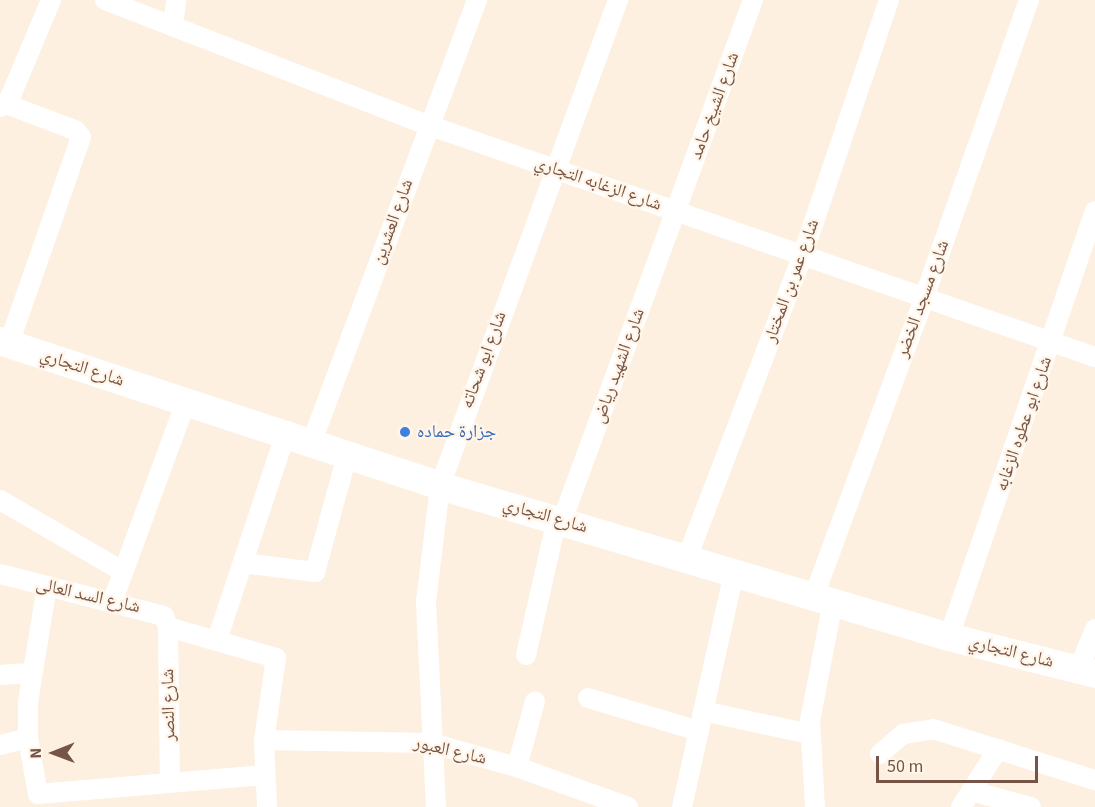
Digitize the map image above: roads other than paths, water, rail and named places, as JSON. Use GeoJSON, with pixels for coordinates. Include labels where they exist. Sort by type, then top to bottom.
{"type":"FeatureCollection","features":[{"type":"Feature","properties":{"kind":"street"},"geometry":{"type":"LineString","coordinates":[[5,342],[81,137],[75,130],[3,105],[51,0]]}},
{"type":"Feature","properties":{"kind":"street","name":"شارع الزغابه التجاري"},"geometry":{"type":"LineString","coordinates":[[105,0],[428,125],[1095,357]]}},
{"type":"Feature","properties":{"kind":"street"},"geometry":{"type":"LineString","coordinates":[[173,26],[176,0]]}},
{"type":"Feature","properties":{"kind":"street","name":"شارع العشرين"},"geometry":{"type":"LineString","coordinates":[[217,640],[243,563],[298,440],[477,0]]}},
{"type":"Feature","properties":{"kind":"street","name":"شارع ابو شحاته"},"geometry":{"type":"LineString","coordinates":[[436,807],[431,743],[426,602],[440,486],[618,0]]}},
{"type":"Feature","properties":{"kind":"street","name":"شارع الشيخ حامد"},"geometry":{"type":"LineString","coordinates":[[677,212],[753,0]]}},
{"type":"Feature","properties":{"kind":"street","name":"شارع عمر بن المختار"},"geometry":{"type":"LineString","coordinates":[[687,558],[803,254],[888,0]]}},
{"type":"Feature","properties":{"kind":"street","name":"شارع مسجد الخضر"},"geometry":{"type":"LineString","coordinates":[[815,807],[809,734],[824,599],[924,298],[1029,0]]}},
{"type":"Feature","properties":{"kind":"street","name":"شارع ابو عطوه الزغابه"},"geometry":{"type":"LineString","coordinates":[[950,637],[1052,343],[1095,211]]}},
{"type":"Feature","properties":{"kind":"street","name":"شارع الشهيد رياض"},"geometry":{"type":"LineString","coordinates":[[526,655],[559,520],[677,212]]}},
{"type":"Feature","properties":{"kind":"street","name":"شارع التجاري"},"geometry":{"type":"LineString","coordinates":[[5,342],[440,486],[950,637],[1087,672]]}},
{"type":"Feature","properties":{"kind":"street"},"geometry":{"type":"LineString","coordinates":[[113,600],[186,402]]}},
{"type":"Feature","properties":{"kind":"street"},"geometry":{"type":"LineString","coordinates":[[243,563],[315,572],[347,456]]}},
{"type":"Feature","properties":{"kind":"street"},"geometry":{"type":"LineString","coordinates":[[0,500],[122,571]]}},
{"type":"Feature","properties":{"kind":"street"},"geometry":{"type":"LineString","coordinates":[[682,807],[734,573]]}},
{"type":"Feature","properties":{"kind":"street","name":"شارع السد العالى"},"geometry":{"type":"LineString","coordinates":[[0,574],[161,613],[168,627]]}},
{"type":"Feature","properties":{"kind":"street"},"geometry":{"type":"LineString","coordinates":[[47,586],[30,673],[28,738],[36,791],[44,796],[66,800],[170,782],[264,775]]}},
{"type":"Feature","properties":{"kind":"street"},"geometry":{"type":"LineString","coordinates":[[168,627],[276,658],[264,740],[267,807]]}},
{"type":"Feature","properties":{"kind":"street","name":"شارع النصر"},"geometry":{"type":"LineString","coordinates":[[168,627],[170,782]]}},
{"type":"Feature","properties":{"kind":"street"},"geometry":{"type":"LineString","coordinates":[[1087,672],[1095,629]]}},
{"type":"Feature","properties":{"kind":"street"},"geometry":{"type":"LineString","coordinates":[[0,675],[30,673]]}},
{"type":"Feature","properties":{"kind":"street"},"geometry":{"type":"LineString","coordinates":[[588,698],[699,731]]}},
{"type":"Feature","properties":{"kind":"street"},"geometry":{"type":"LineString","coordinates":[[517,767],[535,701]]}},
{"type":"Feature","properties":{"kind":"street"},"geometry":{"type":"LineString","coordinates":[[703,711],[809,734]]}},
{"type":"Feature","properties":{"kind":"street"},"geometry":{"type":"LineString","coordinates":[[880,754],[903,734],[923,729],[998,749],[1095,780]]}},
{"type":"Feature","properties":{"kind":"street"},"geometry":{"type":"LineString","coordinates":[[0,745],[28,738]]}},
{"type":"Feature","properties":{"kind":"street","name":"شارع العبور"},"geometry":{"type":"LineString","coordinates":[[264,740],[431,743],[517,767],[628,807]]}},
{"type":"Feature","properties":{"kind":"street"},"geometry":{"type":"LineString","coordinates":[[998,749],[966,799],[1018,805]]}},
{"type":"Feature","properties":{"kind":"place","name":"جزارة حماده"},"geometry":{"type":"Point","coordinates":[405,432]}}]}
